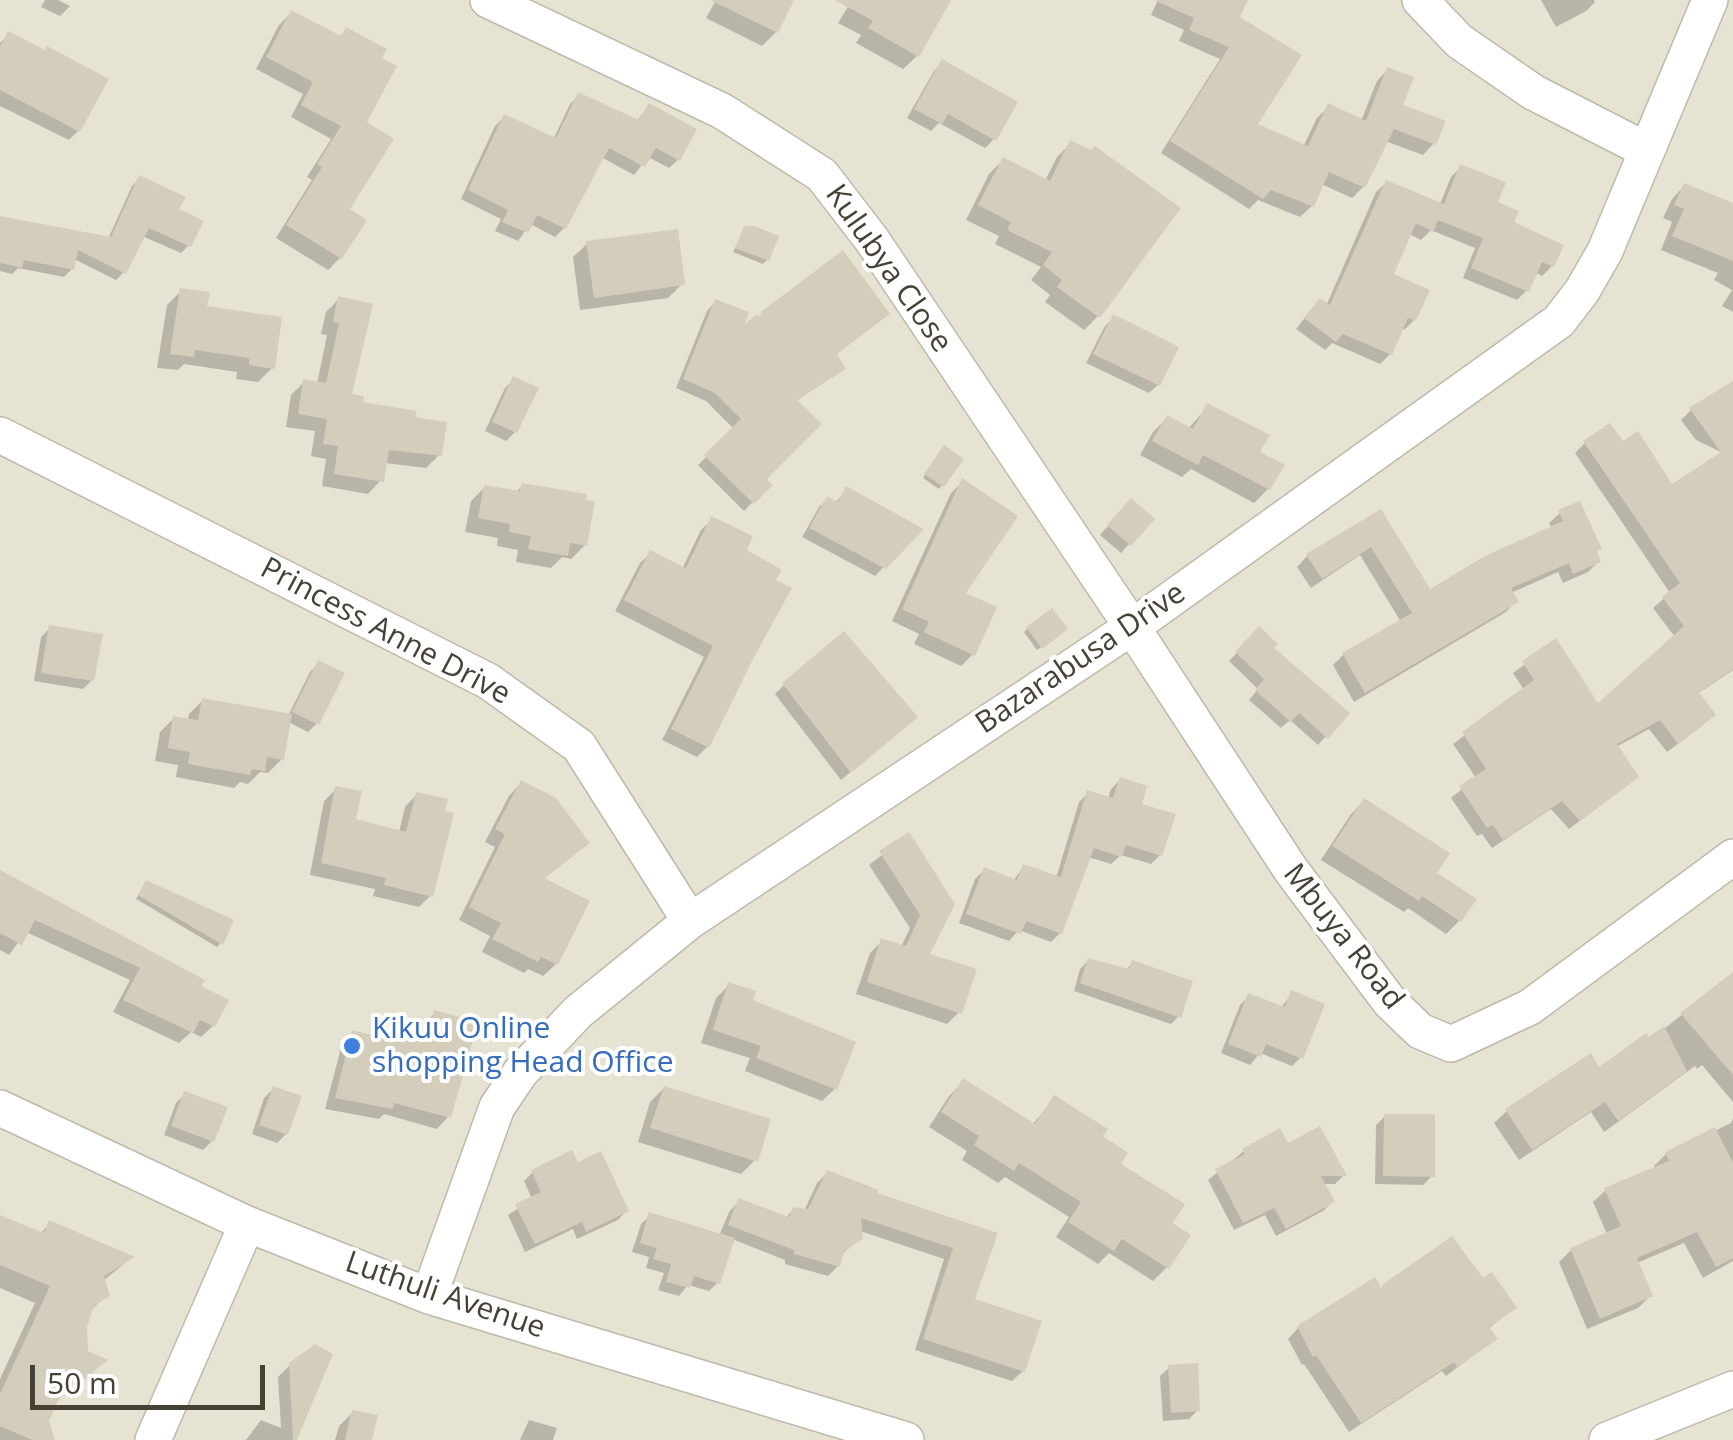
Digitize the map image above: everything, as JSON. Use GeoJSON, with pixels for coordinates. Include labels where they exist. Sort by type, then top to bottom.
{"type":"FeatureCollection","features":[{"type":"Feature","properties":{"kind":"street","name":"Kulubya Close"},"geometry":{"type":"LineString","coordinates":[[488,0],[722,112],[822,175],[872,240],[1132,627]]}},
{"type":"Feature","properties":{"kind":"street"},"geometry":{"type":"LineString","coordinates":[[1420,0],[1459,41],[1532,92],[1646,150]]}},
{"type":"Feature","properties":{"kind":"street","name":"Bazarabusa Drive"},"geometry":{"type":"LineString","coordinates":[[429,1296],[497,1106],[520,1073],[578,1012],[690,921],[1132,627],[1558,321],[1605,252],[1710,0]]}},
{"type":"Feature","properties":{"kind":"street","name":"Princess Anne Drive"},"geometry":{"type":"LineString","coordinates":[[0,435],[488,681],[579,746],[690,921]]}},
{"type":"Feature","properties":{"kind":"street","name":"Mbuya Road"},"geometry":{"type":"LineString","coordinates":[[1132,627],[1290,870],[1390,1002],[1420,1031],[1451,1044],[1530,1008],[1733,857]]}},
{"type":"Feature","properties":{"kind":"street","name":"Luthuli Avenue"},"geometry":{"type":"LineString","coordinates":[[0,1108],[247,1224],[429,1296],[906,1440]]}},
{"type":"Feature","properties":{"kind":"street"},"geometry":{"type":"LineString","coordinates":[[153,1440],[247,1224]]}},
{"type":"Feature","properties":{"kind":"street"},"geometry":{"type":"LineString","coordinates":[[1607,1440],[1733,1388]]}},
{"type":"Feature","properties":{"kind":"shaded area"},"geometry":{"type":"Polygon","coordinates":[[[0,0],[1733,0],[1733,1440],[0,1440],[0,0]]]}},
{"type":"Feature","properties":{"kind":"building"},"geometry":{"type":"Polygon","coordinates":[[[710,0],[794,0],[778,33],[710,0]]]}},
{"type":"Feature","properties":{"kind":"building"},"geometry":{"type":"Polygon","coordinates":[[[835,0],[951,0],[919,57],[868,28],[873,21],[835,0]]]}},
{"type":"Feature","properties":{"kind":"building"},"geometry":{"type":"Polygon","coordinates":[[[1154,0],[1248,0],[1240,17],[1302,55],[1258,124],[1308,146],[1328,103],[1366,121],[1387,67],[1414,77],[1403,105],[1446,121],[1436,145],[1394,129],[1365,188],[1329,172],[1314,207],[1271,190],[1263,199],[1170,141],[1229,47],[1189,30],[1194,18],[1154,0]]]}},
{"type":"Feature","properties":{"kind":"building"},"geometry":{"type":"Polygon","coordinates":[[[291,10],[341,36],[346,27],[387,49],[382,58],[397,66],[367,122],[394,139],[350,209],[367,220],[342,259],[286,225],[322,167],[317,164],[341,126],[301,105],[313,82],[266,57],[291,10]]]}},
{"type":"Feature","properties":{"kind":"building"},"geometry":{"type":"Polygon","coordinates":[[[8,31],[45,50],[47,46],[109,79],[80,132],[0,90],[0,47],[8,31]]]}},
{"type":"Feature","properties":{"kind":"building"},"geometry":{"type":"Polygon","coordinates":[[[942,59],[1018,102],[996,141],[948,114],[942,124],[914,109],[942,59]]]}},
{"type":"Feature","properties":{"kind":"building"},"geometry":{"type":"Polygon","coordinates":[[[578,92],[639,120],[649,103],[697,129],[680,161],[656,148],[645,167],[609,148],[566,229],[537,215],[528,233],[502,222],[508,210],[468,190],[504,114],[556,138],[578,92]]]}},
{"type":"Feature","properties":{"kind":"building"},"geometry":{"type":"Polygon","coordinates":[[[1070,140],[1091,150],[1095,146],[1181,208],[1100,318],[1057,287],[1062,280],[1043,265],[1052,252],[1007,230],[1011,222],[978,205],[1003,157],[1050,181],[1070,140]]]}},
{"type":"Feature","properties":{"kind":"building"},"geometry":{"type":"Polygon","coordinates":[[[1460,164],[1506,182],[1498,202],[1519,211],[1514,222],[1564,245],[1554,267],[1542,262],[1529,292],[1471,268],[1483,238],[1438,220],[1433,232],[1416,223],[1394,274],[1430,290],[1416,321],[1408,318],[1392,355],[1343,334],[1336,342],[1304,318],[1320,298],[1330,305],[1386,180],[1444,204],[1460,164]]]}},
{"type":"Feature","properties":{"kind":"building"},"geometry":{"type":"Polygon","coordinates":[[[139,175],[186,197],[179,209],[204,221],[191,247],[149,228],[126,274],[78,250],[74,270],[24,260],[22,268],[0,263],[0,216],[111,237],[139,175]]]}},
{"type":"Feature","properties":{"kind":"building"},"geometry":{"type":"Polygon","coordinates":[[[1684,183],[1733,203],[1733,261],[1672,236],[1684,209],[1674,205],[1684,183]]]}},
{"type":"Feature","properties":{"kind":"building"},"geometry":{"type":"Polygon","coordinates":[[[744,226],[779,236],[769,261],[735,248],[744,226]]]}},
{"type":"Feature","properties":{"kind":"building"},"geometry":{"type":"Polygon","coordinates":[[[678,229],[685,285],[594,298],[586,241],[678,229]]]}},
{"type":"Feature","properties":{"kind":"building"},"geometry":{"type":"Polygon","coordinates":[[[843,250],[890,314],[837,354],[846,369],[797,400],[822,424],[767,479],[773,485],[754,504],[704,455],[741,419],[715,393],[683,379],[715,299],[749,312],[745,324],[843,250]]]}},
{"type":"Feature","properties":{"kind":"building"},"geometry":{"type":"Polygon","coordinates":[[[180,288],[210,292],[207,306],[282,317],[275,369],[249,365],[249,358],[195,350],[194,357],[170,354],[180,288]]]}},
{"type":"Feature","properties":{"kind":"building"},"geometry":{"type":"Polygon","coordinates":[[[338,296],[373,304],[352,394],[364,396],[363,402],[417,411],[415,417],[447,422],[442,456],[389,450],[384,482],[334,474],[338,446],[323,444],[327,419],[298,414],[303,379],[326,383],[339,323],[333,322],[338,296]]]}},
{"type":"Feature","properties":{"kind":"building"},"geometry":{"type":"Polygon","coordinates":[[[1113,314],[1179,347],[1160,386],[1093,354],[1113,314]]]}},
{"type":"Feature","properties":{"kind":"building"},"geometry":{"type":"Polygon","coordinates":[[[513,376],[539,388],[517,433],[492,422],[513,376]]]}},
{"type":"Feature","properties":{"kind":"building"},"geometry":{"type":"Polygon","coordinates":[[[1733,381],[1733,669],[1699,692],[1716,715],[1678,744],[1660,720],[1617,744],[1639,777],[1580,821],[1562,801],[1503,840],[1493,825],[1487,828],[1459,786],[1486,769],[1462,732],[1534,680],[1522,661],[1556,638],[1598,703],[1684,626],[1662,597],[1680,583],[1583,441],[1610,423],[1623,441],[1638,431],[1672,484],[1721,452],[1689,408],[1733,381]]]}},
{"type":"Feature","properties":{"kind":"building"},"geometry":{"type":"Polygon","coordinates":[[[1207,403],[1270,435],[1260,452],[1285,465],[1270,490],[1203,455],[1198,465],[1152,441],[1167,415],[1193,429],[1207,403]]]}},
{"type":"Feature","properties":{"kind":"building"},"geometry":{"type":"Polygon","coordinates":[[[944,445],[964,459],[944,487],[924,474],[944,445]]]}},
{"type":"Feature","properties":{"kind":"building"},"geometry":{"type":"Polygon","coordinates":[[[962,478],[1018,516],[966,593],[997,607],[975,656],[924,632],[929,622],[902,609],[962,478]]]}},
{"type":"Feature","properties":{"kind":"building"},"geometry":{"type":"Polygon","coordinates":[[[522,483],[587,494],[586,500],[595,501],[587,546],[570,543],[568,556],[528,549],[531,536],[509,532],[510,524],[478,518],[484,485],[520,491],[522,483]]]}},
{"type":"Feature","properties":{"kind":"building"},"geometry":{"type":"Polygon","coordinates":[[[846,486],[924,529],[886,569],[809,528],[827,496],[838,502],[846,486]]]}},
{"type":"Feature","properties":{"kind":"building"},"geometry":{"type":"Polygon","coordinates":[[[1131,498],[1155,519],[1131,546],[1107,525],[1131,498]]]}},
{"type":"Feature","properties":{"kind":"building"},"geometry":{"type":"Polygon","coordinates":[[[1580,501],[1602,549],[1597,551],[1601,562],[1573,574],[1569,563],[1511,588],[1519,602],[1365,693],[1342,653],[1412,613],[1371,547],[1322,579],[1306,554],[1381,509],[1430,589],[1485,556],[1563,521],[1558,510],[1580,501]]]}},
{"type":"Feature","properties":{"kind":"building"},"geometry":{"type":"Polygon","coordinates":[[[711,516],[753,536],[747,550],[782,570],[776,580],[792,588],[709,748],[671,729],[713,646],[624,600],[650,550],[686,568],[711,516]]]}},
{"type":"Feature","properties":{"kind":"building"},"geometry":{"type":"Polygon","coordinates":[[[1052,608],[1068,629],[1042,649],[1026,627],[1052,608]]]}},
{"type":"Feature","properties":{"kind":"building"},"geometry":{"type":"Polygon","coordinates":[[[49,625],[103,634],[94,681],[41,673],[49,625]]]}},
{"type":"Feature","properties":{"kind":"building"},"geometry":{"type":"Polygon","coordinates":[[[1259,626],[1278,644],[1274,648],[1350,713],[1328,739],[1299,713],[1291,722],[1255,690],[1264,679],[1235,652],[1259,626]]]}},
{"type":"Feature","properties":{"kind":"building"},"geometry":{"type":"Polygon","coordinates":[[[844,631],[918,717],[851,773],[782,683],[844,631]]]}},
{"type":"Feature","properties":{"kind":"building"},"geometry":{"type":"Polygon","coordinates":[[[318,660],[345,673],[319,725],[292,712],[318,660]]]}},
{"type":"Feature","properties":{"kind":"building"},"geometry":{"type":"Polygon","coordinates":[[[202,698],[292,714],[284,760],[267,757],[265,771],[252,769],[250,775],[188,764],[190,752],[168,748],[173,716],[198,720],[202,698]]]}},
{"type":"Feature","properties":{"kind":"building"},"geometry":{"type":"Polygon","coordinates":[[[1120,777],[1147,786],[1142,804],[1176,814],[1162,856],[1126,845],[1122,857],[1094,848],[1062,934],[1026,921],[1021,934],[966,914],[984,867],[1017,880],[1023,864],[1061,877],[1087,790],[1113,798],[1120,777]]]}},
{"type":"Feature","properties":{"kind":"building"},"geometry":{"type":"Polygon","coordinates":[[[521,780],[556,798],[590,843],[544,878],[590,901],[558,965],[541,957],[538,962],[492,939],[501,923],[469,907],[505,834],[495,829],[521,780]]]}},
{"type":"Feature","properties":{"kind":"building"},"geometry":{"type":"Polygon","coordinates":[[[335,786],[362,791],[356,819],[406,832],[416,792],[448,799],[445,811],[454,813],[433,897],[384,885],[386,878],[321,863],[335,786]]]}},
{"type":"Feature","properties":{"kind":"building"},"geometry":{"type":"Polygon","coordinates":[[[1364,798],[1450,853],[1437,873],[1477,899],[1461,922],[1422,896],[1419,901],[1332,846],[1364,798]]]}},
{"type":"Feature","properties":{"kind":"building"},"geometry":{"type":"Polygon","coordinates":[[[909,832],[955,904],[930,954],[977,969],[962,1014],[867,982],[881,938],[906,946],[920,915],[879,851],[909,832]]]}},
{"type":"Feature","properties":{"kind":"building"},"geometry":{"type":"Polygon","coordinates":[[[0,870],[205,980],[201,986],[229,1000],[215,1027],[200,1020],[193,1033],[123,1000],[140,968],[35,920],[22,945],[0,933],[0,870]]]}},
{"type":"Feature","properties":{"kind":"building"},"geometry":{"type":"Polygon","coordinates":[[[146,880],[234,920],[223,945],[138,895],[146,880]]]}},
{"type":"Feature","properties":{"kind":"building"},"geometry":{"type":"Polygon","coordinates":[[[1088,958],[1129,969],[1132,960],[1193,981],[1181,1018],[1080,983],[1088,958]]]}},
{"type":"Feature","properties":{"kind":"building"},"geometry":{"type":"Polygon","coordinates":[[[1733,972],[1733,1075],[1680,1013],[1733,972]]]}},
{"type":"Feature","properties":{"kind":"building"},"geometry":{"type":"Polygon","coordinates":[[[728,982],[756,991],[753,1000],[856,1042],[837,1090],[756,1058],[761,1046],[713,1030],[728,982]]]}},
{"type":"Feature","properties":{"kind":"building"},"geometry":{"type":"Polygon","coordinates":[[[1291,990],[1325,1004],[1303,1059],[1266,1044],[1261,1057],[1228,1044],[1248,993],[1285,1007],[1291,990]]]}},
{"type":"Feature","properties":{"kind":"building"},"geometry":{"type":"Polygon","coordinates":[[[434,1010],[478,1022],[451,1118],[394,1103],[393,1109],[335,1098],[352,1030],[393,1040],[398,1018],[430,1026],[434,1010]]]}},
{"type":"Feature","properties":{"kind":"building"},"geometry":{"type":"Polygon","coordinates":[[[1664,1026],[1687,1071],[1618,1121],[1605,1102],[1532,1150],[1505,1109],[1591,1053],[1599,1067],[1646,1033],[1649,1037],[1664,1026]]]}},
{"type":"Feature","properties":{"kind":"building"},"geometry":{"type":"Polygon","coordinates":[[[963,1078],[1035,1124],[1054,1095],[1108,1129],[1103,1136],[1128,1153],[1121,1164],[1185,1204],[1173,1223],[1191,1235],[1169,1269],[1122,1239],[1114,1251],[1068,1222],[1081,1202],[1019,1163],[1014,1171],[974,1145],[979,1136],[941,1112],[963,1078]]]}},
{"type":"Feature","properties":{"kind":"building"},"geometry":{"type":"Polygon","coordinates":[[[273,1086],[302,1096],[288,1135],[259,1125],[273,1086]]]}},
{"type":"Feature","properties":{"kind":"building"},"geometry":{"type":"Polygon","coordinates":[[[664,1086],[771,1119],[758,1162],[650,1128],[664,1086]]]}},
{"type":"Feature","properties":{"kind":"building"},"geometry":{"type":"Polygon","coordinates":[[[184,1091],[228,1107],[214,1142],[171,1126],[184,1091]]]}},
{"type":"Feature","properties":{"kind":"building"},"geometry":{"type":"Polygon","coordinates":[[[1384,1114],[1435,1114],[1435,1177],[1383,1176],[1384,1114]]]}},
{"type":"Feature","properties":{"kind":"building"},"geometry":{"type":"Polygon","coordinates":[[[1320,1126],[1347,1176],[1321,1176],[1335,1202],[1286,1229],[1274,1208],[1243,1223],[1215,1169],[1245,1154],[1242,1149],[1280,1128],[1288,1143],[1320,1126]]]}},
{"type":"Feature","properties":{"kind":"building"},"geometry":{"type":"Polygon","coordinates":[[[1715,1127],[1733,1163],[1733,1258],[1716,1267],[1697,1232],[1637,1258],[1653,1296],[1600,1319],[1570,1248],[1621,1226],[1604,1188],[1669,1161],[1665,1152],[1715,1127]]]}},
{"type":"Feature","properties":{"kind":"building"},"geometry":{"type":"Polygon","coordinates":[[[572,1150],[578,1162],[601,1151],[629,1211],[586,1232],[582,1222],[535,1244],[515,1204],[541,1192],[531,1170],[572,1150]]]}},
{"type":"Feature","properties":{"kind":"building"},"geometry":{"type":"Polygon","coordinates":[[[827,1170],[879,1190],[877,1193],[998,1233],[975,1299],[1042,1321],[1025,1372],[923,1339],[953,1248],[861,1218],[863,1239],[844,1251],[840,1267],[794,1254],[794,1250],[728,1225],[738,1198],[789,1217],[793,1207],[808,1209],[827,1170]]]}},
{"type":"Feature","properties":{"kind":"building"},"geometry":{"type":"Polygon","coordinates":[[[649,1212],[735,1238],[720,1284],[694,1276],[690,1288],[666,1282],[671,1264],[653,1259],[657,1248],[640,1243],[649,1212]]]}},
{"type":"Feature","properties":{"kind":"building"},"geometry":{"type":"Polygon","coordinates":[[[0,1215],[44,1233],[49,1220],[135,1257],[104,1276],[110,1296],[94,1306],[87,1327],[88,1351],[108,1360],[58,1400],[49,1421],[55,1440],[32,1440],[0,1426],[0,1394],[50,1286],[0,1265],[0,1215]]]}},
{"type":"Feature","properties":{"kind":"building"},"geometry":{"type":"Polygon","coordinates":[[[1452,1236],[1483,1278],[1492,1272],[1517,1308],[1489,1327],[1498,1339],[1457,1367],[1454,1362],[1361,1423],[1316,1355],[1313,1357],[1297,1326],[1375,1277],[1382,1290],[1382,1285],[1452,1236]]]}},
{"type":"Feature","properties":{"kind":"building"},"geometry":{"type":"Polygon","coordinates":[[[315,1344],[333,1354],[297,1440],[293,1440],[289,1363],[315,1344]]]}},
{"type":"Feature","properties":{"kind":"building"},"geometry":{"type":"Polygon","coordinates":[[[1198,1363],[1200,1411],[1171,1413],[1168,1365],[1198,1363]]]}},
{"type":"Feature","properties":{"kind":"building"},"geometry":{"type":"Polygon","coordinates":[[[352,1410],[378,1415],[372,1440],[345,1440],[352,1410]]]}},
{"type":"Feature","properties":{"kind":"place","name":"Kikuu Online shopping Head Office"},"geometry":{"type":"Point","coordinates":[352,1046]}}]}
